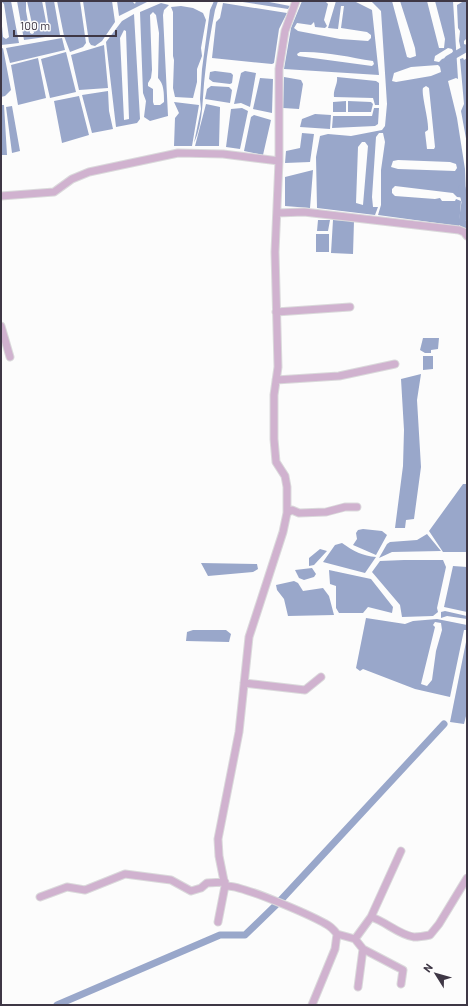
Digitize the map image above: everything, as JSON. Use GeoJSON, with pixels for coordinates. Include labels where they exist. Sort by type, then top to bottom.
{"type":"FeatureCollection","features":[{"type":"Feature","properties":{"kind":"street"},"geometry":{"type":"LineString","coordinates":[[218,922],[225,884],[219,856],[218,839],[239,732],[250,637],[283,532],[287,513],[287,487],[284,476],[276,462],[274,439],[274,395],[278,367],[275,252],[279,161],[279,69],[285,31],[296,1]]}},
{"type":"Feature","properties":{"kind":"street"},"geometry":{"type":"LineString","coordinates":[[1,196],[54,192],[72,179],[89,172],[178,153],[223,154],[279,161]]}},
{"type":"Feature","properties":{"kind":"street"},"geometry":{"type":"LineString","coordinates":[[277,213],[304,212],[459,230],[464,232],[467,236]]}},
{"type":"Feature","properties":{"kind":"street"},"geometry":{"type":"LineString","coordinates":[[276,312],[350,307]]}},
{"type":"Feature","properties":{"kind":"street"},"geometry":{"type":"LineString","coordinates":[[1,326],[10,357]]}},
{"type":"Feature","properties":{"kind":"street"},"geometry":{"type":"LineString","coordinates":[[276,380],[339,376],[395,364]]}},
{"type":"Feature","properties":{"kind":"street"},"geometry":{"type":"LineString","coordinates":[[287,513],[292,510],[299,513],[326,512],[345,507],[357,508]]}},
{"type":"Feature","properties":{"kind":"street"},"geometry":{"type":"LineString","coordinates":[[244,683],[305,690],[321,676]]}},
{"type":"Feature","properties":{"kind":"street"},"geometry":{"type":"LineString","coordinates":[[355,939],[371,917],[401,851]]}},
{"type":"Feature","properties":{"kind":"street"},"geometry":{"type":"LineString","coordinates":[[40,897],[67,887],[84,890],[125,874],[171,880],[191,891],[208,883],[239,887],[325,924],[337,934],[355,939],[363,949],[403,970],[401,984]]}},
{"type":"Feature","properties":{"kind":"street"},"geometry":{"type":"LineString","coordinates":[[371,917],[414,937],[430,936],[467,878]]}},
{"type":"Feature","properties":{"kind":"street"},"geometry":{"type":"LineString","coordinates":[[312,1005],[335,949],[337,934]]}},
{"type":"Feature","properties":{"kind":"street"},"geometry":{"type":"LineString","coordinates":[[358,987],[363,949]]}},
{"type":"Feature","properties":{"kind":"water"},"geometry":{"type":"Polygon","coordinates":[[[1,1],[11,1],[19,43],[1,45],[1,15],[3,37],[6,39],[9,37],[4,4],[1,1]]]}},
{"type":"Feature","properties":{"kind":"water"},"geometry":{"type":"Polygon","coordinates":[[[17,1],[26,1],[26,11],[30,33],[32,34],[34,33],[27,1],[42,1],[47,27],[49,27],[45,1],[54,1],[60,35],[24,40],[17,1]]]}},
{"type":"Feature","properties":{"kind":"water"},"geometry":{"type":"Polygon","coordinates":[[[57,1],[80,1],[86,43],[83,47],[70,52],[64,36],[57,1]]]}},
{"type":"Feature","properties":{"kind":"water"},"geometry":{"type":"Polygon","coordinates":[[[83,1],[112,1],[115,22],[102,41],[95,46],[91,45],[89,42],[83,1]]]}},
{"type":"Feature","properties":{"kind":"water"},"geometry":{"type":"Polygon","coordinates":[[[117,1],[132,1],[135,4],[136,1],[149,1],[119,16],[117,1]]]}},
{"type":"Feature","properties":{"kind":"water"},"geometry":{"type":"Polygon","coordinates":[[[214,1],[218,1],[208,50],[200,126],[194,143],[201,109],[200,99],[202,69],[210,10],[214,1]]]}},
{"type":"Feature","properties":{"kind":"water"},"geometry":{"type":"Polygon","coordinates":[[[236,1],[264,1],[290,6],[288,9],[236,1]]]}},
{"type":"Feature","properties":{"kind":"water"},"geometry":{"type":"Polygon","coordinates":[[[302,1],[325,1],[328,4],[324,20],[327,26],[325,28],[315,27],[314,22],[311,25],[297,23],[294,28],[298,31],[340,39],[368,41],[371,38],[371,35],[367,32],[341,28],[344,6],[341,6],[338,29],[328,28],[336,1],[354,1],[372,10],[379,75],[284,69],[291,28],[302,1]],[[300,52],[297,54],[298,56],[372,66],[374,64],[373,61],[318,52],[300,52]]]}},
{"type":"Feature","properties":{"kind":"water"},"geometry":{"type":"Polygon","coordinates":[[[371,1],[392,1],[407,57],[410,58],[416,56],[415,48],[400,1],[427,1],[439,48],[444,48],[445,39],[435,1],[453,1],[458,79],[456,78],[448,81],[457,118],[465,169],[466,198],[457,197],[453,193],[395,186],[392,189],[392,193],[395,196],[435,199],[440,198],[442,201],[455,201],[456,199],[461,201],[459,226],[378,215],[381,205],[381,170],[385,142],[383,133],[379,133],[376,137],[372,197],[373,207],[378,207],[375,215],[317,208],[316,157],[320,136],[328,134],[351,136],[382,130],[385,126],[387,104],[381,11],[371,1]],[[448,48],[435,56],[434,61],[439,62],[442,59],[451,56],[453,51],[452,49],[448,48]],[[438,65],[411,67],[394,73],[392,81],[396,82],[431,76],[441,72],[438,65]],[[426,86],[423,88],[428,126],[428,130],[425,132],[427,149],[434,149],[429,88],[426,86]],[[362,142],[358,147],[356,203],[363,205],[368,146],[365,142],[362,142]],[[398,160],[393,161],[391,167],[398,169],[455,171],[457,168],[456,164],[450,162],[398,160]]]}},
{"type":"Feature","properties":{"kind":"water"},"geometry":{"type":"Polygon","coordinates":[[[467,1],[467,38],[464,41],[464,44],[467,45],[467,51],[462,54],[459,41],[460,31],[458,28],[457,5],[467,1]]]}},
{"type":"Feature","properties":{"kind":"water"},"geometry":{"type":"Polygon","coordinates":[[[161,3],[169,5],[164,10],[163,15],[168,116],[150,121],[144,117],[146,101],[143,93],[140,12],[161,3]],[[153,12],[150,15],[152,70],[148,86],[153,89],[154,105],[160,105],[164,102],[164,95],[163,86],[158,78],[159,33],[156,15],[153,12]]]}},
{"type":"Feature","properties":{"kind":"water"},"geometry":{"type":"Polygon","coordinates":[[[223,3],[287,13],[279,29],[274,63],[212,58],[216,22],[220,18],[223,3]]]}},
{"type":"Feature","properties":{"kind":"water"},"geometry":{"type":"Polygon","coordinates":[[[181,6],[193,8],[203,13],[206,20],[201,48],[202,56],[197,69],[197,82],[193,98],[175,97],[173,88],[173,12],[171,7],[181,6]]]}},
{"type":"Feature","properties":{"kind":"water"},"geometry":{"type":"Polygon","coordinates":[[[134,14],[140,119],[137,123],[116,127],[106,42],[122,21],[134,14]],[[124,30],[120,38],[124,120],[129,119],[126,31],[124,30]]]}},
{"type":"Feature","properties":{"kind":"water"},"geometry":{"type":"Polygon","coordinates":[[[62,38],[65,50],[10,63],[6,48],[62,38]]]}},
{"type":"Feature","properties":{"kind":"water"},"geometry":{"type":"Polygon","coordinates":[[[104,45],[108,88],[79,90],[71,55],[104,45]]]}},
{"type":"Feature","properties":{"kind":"water"},"geometry":{"type":"Polygon","coordinates":[[[3,48],[11,90],[5,96],[1,97],[1,49],[3,48]]]}},
{"type":"Feature","properties":{"kind":"water"},"geometry":{"type":"Polygon","coordinates":[[[66,52],[76,92],[50,98],[41,59],[66,52]]]}},
{"type":"Feature","properties":{"kind":"water"},"geometry":{"type":"Polygon","coordinates":[[[38,58],[46,98],[18,105],[11,65],[38,58]]]}},
{"type":"Feature","properties":{"kind":"water"},"geometry":{"type":"Polygon","coordinates":[[[463,58],[464,60],[467,58],[467,144],[461,111],[464,104],[460,59],[463,58]]]}},
{"type":"Feature","properties":{"kind":"water"},"geometry":{"type":"Polygon","coordinates":[[[215,71],[231,73],[233,75],[232,83],[213,82],[209,79],[210,72],[215,71]]]}},
{"type":"Feature","properties":{"kind":"water"},"geometry":{"type":"Polygon","coordinates":[[[245,71],[256,73],[250,107],[241,103],[234,104],[241,73],[245,71]]]}},
{"type":"Feature","properties":{"kind":"water"},"geometry":{"type":"Polygon","coordinates":[[[284,77],[301,80],[303,84],[299,109],[283,108],[284,77]]]}},
{"type":"Feature","properties":{"kind":"water"},"geometry":{"type":"Polygon","coordinates":[[[337,77],[376,81],[379,83],[379,105],[375,105],[373,98],[334,97],[337,77]]]}},
{"type":"Feature","properties":{"kind":"water"},"geometry":{"type":"Polygon","coordinates":[[[260,78],[273,79],[272,113],[253,109],[260,78]]]}},
{"type":"Feature","properties":{"kind":"water"},"geometry":{"type":"Polygon","coordinates":[[[211,86],[229,87],[232,90],[230,103],[205,99],[207,89],[211,86]]]}},
{"type":"Feature","properties":{"kind":"water"},"geometry":{"type":"Polygon","coordinates":[[[108,91],[109,111],[113,129],[92,133],[82,95],[108,91]]]}},
{"type":"Feature","properties":{"kind":"water"},"geometry":{"type":"Polygon","coordinates":[[[79,96],[89,135],[62,143],[54,101],[79,96]]]}},
{"type":"Feature","properties":{"kind":"water"},"geometry":{"type":"Polygon","coordinates":[[[346,101],[346,112],[333,112],[333,102],[346,101]]]}},
{"type":"Feature","properties":{"kind":"water"},"geometry":{"type":"Polygon","coordinates":[[[348,101],[371,102],[373,104],[371,112],[348,112],[348,101]]]}},
{"type":"Feature","properties":{"kind":"water"},"geometry":{"type":"Polygon","coordinates":[[[174,102],[199,105],[192,146],[174,146],[175,118],[179,113],[174,102]]]}},
{"type":"Feature","properties":{"kind":"water"},"geometry":{"type":"Polygon","coordinates":[[[206,104],[220,107],[219,146],[195,146],[206,104]]]}},
{"type":"Feature","properties":{"kind":"water"},"geometry":{"type":"Polygon","coordinates":[[[1,105],[4,105],[7,155],[1,155],[1,105]]]}},
{"type":"Feature","properties":{"kind":"water"},"geometry":{"type":"Polygon","coordinates":[[[12,106],[20,151],[12,153],[6,107],[12,106]]]}},
{"type":"Feature","properties":{"kind":"water"},"geometry":{"type":"Polygon","coordinates":[[[242,108],[248,111],[240,149],[226,147],[231,109],[242,108]]]}},
{"type":"Feature","properties":{"kind":"water"},"geometry":{"type":"Polygon","coordinates":[[[374,108],[379,108],[378,124],[375,126],[332,128],[333,116],[372,116],[374,108]]]}},
{"type":"Feature","properties":{"kind":"water"},"geometry":{"type":"Polygon","coordinates":[[[315,114],[331,115],[330,129],[300,127],[302,119],[315,114]]]}},
{"type":"Feature","properties":{"kind":"water"},"geometry":{"type":"Polygon","coordinates":[[[254,115],[271,120],[263,155],[244,151],[251,117],[254,115]]]}},
{"type":"Feature","properties":{"kind":"water"},"geometry":{"type":"Polygon","coordinates":[[[302,133],[314,134],[310,162],[285,163],[286,151],[300,148],[302,133]]]}},
{"type":"Feature","properties":{"kind":"water"},"geometry":{"type":"Polygon","coordinates":[[[313,170],[310,208],[285,206],[285,177],[313,170]]]}},
{"type":"Feature","properties":{"kind":"water"},"geometry":{"type":"Polygon","coordinates":[[[318,220],[330,220],[328,231],[317,231],[318,220]]]}},
{"type":"Feature","properties":{"kind":"water"},"geometry":{"type":"Polygon","coordinates":[[[333,220],[354,221],[353,254],[331,253],[333,220]]]}},
{"type":"Feature","properties":{"kind":"water"},"geometry":{"type":"Polygon","coordinates":[[[316,234],[329,234],[329,252],[316,252],[316,234]]]}},
{"type":"Feature","properties":{"kind":"water"},"geometry":{"type":"Polygon","coordinates":[[[423,338],[439,338],[438,349],[431,350],[431,353],[425,353],[420,350],[423,338]]]}},
{"type":"Feature","properties":{"kind":"water"},"geometry":{"type":"Polygon","coordinates":[[[423,356],[433,356],[433,369],[423,370],[423,356]]]}},
{"type":"Feature","properties":{"kind":"water"},"geometry":{"type":"Polygon","coordinates":[[[421,374],[417,400],[421,467],[414,519],[406,520],[405,528],[395,528],[403,466],[404,430],[401,379],[421,374]]]}},
{"type":"Feature","properties":{"kind":"water"},"geometry":{"type":"Polygon","coordinates":[[[463,484],[467,484],[467,552],[443,552],[429,531],[463,484]]]}},
{"type":"Feature","properties":{"kind":"water"},"geometry":{"type":"Polygon","coordinates":[[[363,529],[382,531],[387,535],[376,555],[353,545],[357,539],[356,533],[358,530],[363,529]]]}},
{"type":"Feature","properties":{"kind":"water"},"geometry":{"type":"Polygon","coordinates":[[[427,534],[441,551],[392,552],[379,558],[387,544],[390,542],[417,540],[427,534]]]}},
{"type":"Feature","properties":{"kind":"water"},"geometry":{"type":"Polygon","coordinates":[[[342,543],[358,553],[376,557],[365,573],[323,562],[335,545],[342,543]]]}},
{"type":"Feature","properties":{"kind":"water"},"geometry":{"type":"Polygon","coordinates":[[[320,549],[327,551],[314,565],[309,566],[309,558],[320,549]]]}},
{"type":"Feature","properties":{"kind":"water"},"geometry":{"type":"Polygon","coordinates":[[[443,560],[446,567],[437,608],[438,612],[433,616],[402,617],[400,605],[372,572],[380,561],[443,560]]]}},
{"type":"Feature","properties":{"kind":"water"},"geometry":{"type":"Polygon","coordinates":[[[201,563],[257,564],[258,569],[253,572],[208,576],[201,563]]]}},
{"type":"Feature","properties":{"kind":"water"},"geometry":{"type":"Polygon","coordinates":[[[453,566],[467,567],[467,612],[444,607],[453,566]]]}},
{"type":"Feature","properties":{"kind":"water"},"geometry":{"type":"Polygon","coordinates":[[[312,568],[316,574],[314,577],[304,580],[299,578],[295,570],[312,568]]]}},
{"type":"Feature","properties":{"kind":"water"},"geometry":{"type":"Polygon","coordinates":[[[329,570],[371,579],[393,607],[392,613],[368,607],[363,613],[339,613],[336,608],[336,586],[330,584],[329,570]]]}},
{"type":"Feature","properties":{"kind":"water"},"geometry":{"type":"Polygon","coordinates":[[[294,581],[298,583],[303,591],[323,588],[329,596],[334,615],[288,616],[284,599],[277,590],[276,585],[294,581]]]}},
{"type":"Feature","properties":{"kind":"water"},"geometry":{"type":"Polygon","coordinates":[[[445,611],[467,616],[467,619],[447,616],[441,618],[441,612],[445,611]]]}},
{"type":"Feature","properties":{"kind":"water"},"geometry":{"type":"Polygon","coordinates":[[[366,618],[405,624],[413,621],[437,619],[467,625],[467,630],[464,630],[450,697],[415,689],[363,669],[360,671],[356,668],[366,618]],[[435,622],[433,625],[435,627],[421,684],[427,686],[432,680],[436,651],[442,630],[441,623],[435,622]]]}},
{"type":"Feature","properties":{"kind":"water"},"geometry":{"type":"Polygon","coordinates":[[[193,630],[226,630],[231,634],[229,642],[186,641],[187,632],[193,630]]]}},
{"type":"Feature","properties":{"kind":"water"},"geometry":{"type":"Polygon","coordinates":[[[467,637],[467,712],[464,724],[450,722],[467,637]]]}},
{"type":"Feature","properties":{"kind":"waterway"},"geometry":{"type":"LineString","coordinates":[[448,59],[467,48]]}},
{"type":"Feature","properties":{"kind":"waterway"},"geometry":{"type":"LineString","coordinates":[[462,188],[465,202],[462,223],[467,225]]}},
{"type":"Feature","properties":{"kind":"waterway"},"geometry":{"type":"LineString","coordinates":[[279,902],[444,724]]}},
{"type":"Feature","properties":{"kind":"waterway"},"geometry":{"type":"LineString","coordinates":[[57,1005],[220,935],[245,935],[277,904]]}}]}
